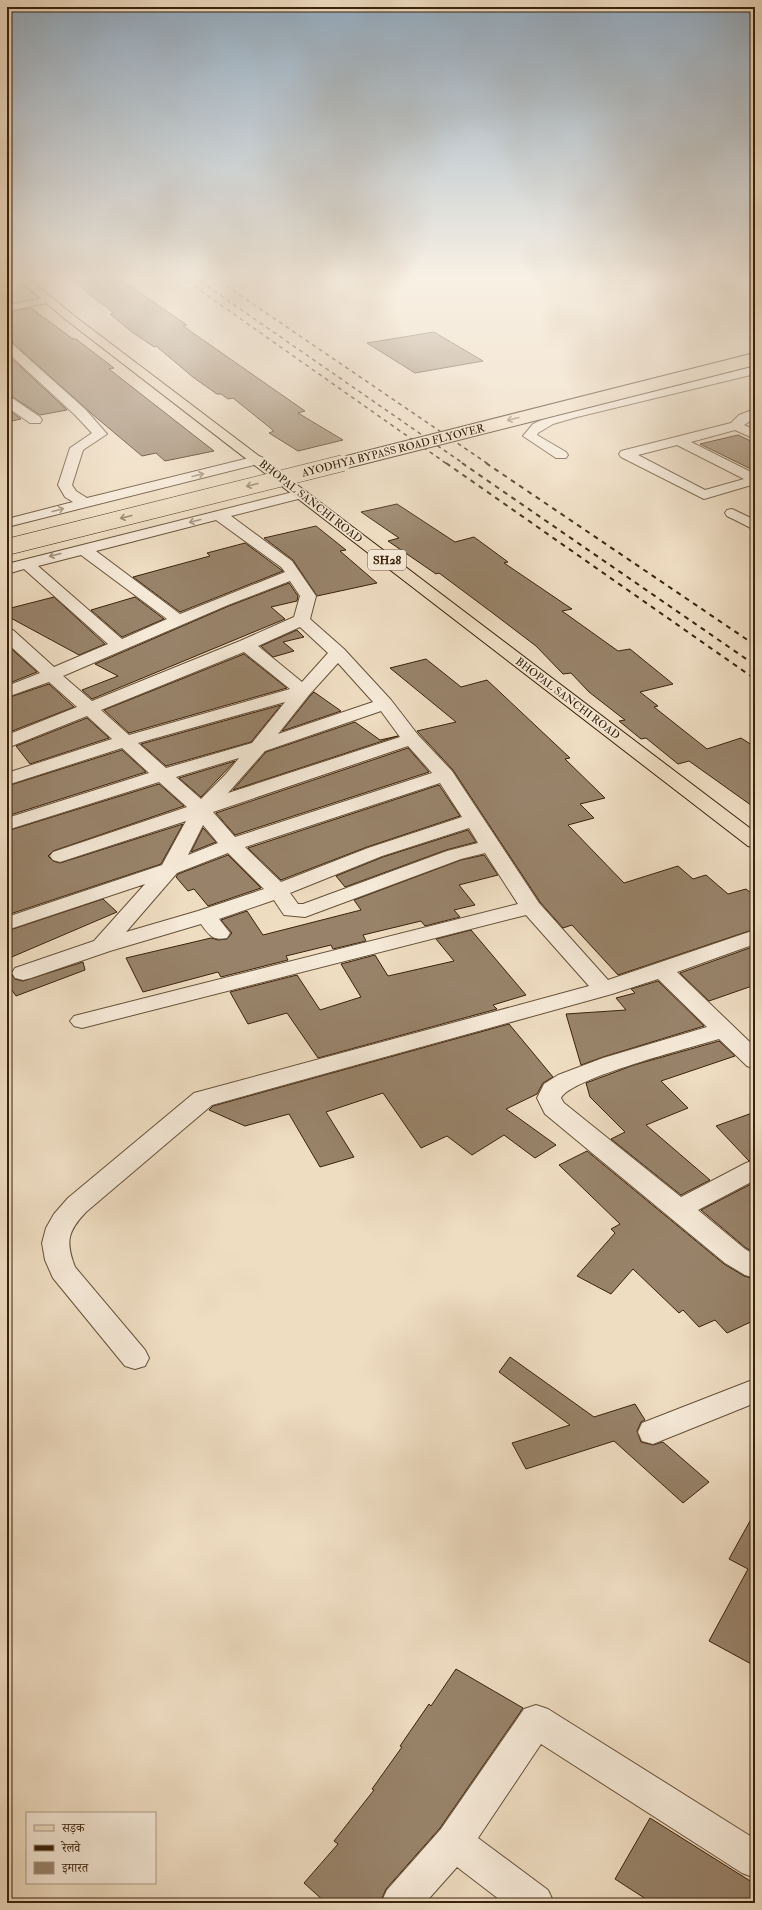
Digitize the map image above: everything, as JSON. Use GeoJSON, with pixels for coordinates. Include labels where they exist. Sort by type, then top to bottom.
{"type":"FeatureCollection","features":[{"type":"Feature","properties":{"kind":"main road","name":"BHOPAL SANCHI ROAD"},"geometry":{"type":"LineString","coordinates":[[134,366],[755,842]]}},
{"type":"Feature","properties":{"kind":"main road","name":"AYODHYA BYPASS ROAD FLYOVER"},"geometry":{"type":"LineString","coordinates":[[7,534],[689,366]]}},
{"type":"Feature","properties":{"kind":"main road","name":"AYODHYA BYPASS ROAD FLYOVER"},"geometry":{"type":"LineString","coordinates":[[7,547],[727,366]]}},
{"type":"Feature","properties":{"kind":"street"},"geometry":{"type":"LineString","coordinates":[[29,366],[80,412],[100,434],[77,448],[65,486],[70,494],[85,503]]}},
{"type":"Feature","properties":{"kind":"street"},"geometry":{"type":"LineString","coordinates":[[561,455],[530,436],[533,428],[546,422],[573,414],[755,370]]}},
{"type":"Feature","properties":{"kind":"street"},"geometry":{"type":"LineString","coordinates":[[7,401],[35,420]]}},
{"type":"Feature","properties":{"kind":"street"},"geometry":{"type":"LineString","coordinates":[[753,416],[738,422],[736,426],[626,454],[704,495],[755,480]]}},
{"type":"Feature","properties":{"kind":"street"},"geometry":{"type":"LineString","coordinates":[[736,426],[755,435]]}},
{"type":"Feature","properties":{"kind":"street"},"geometry":{"type":"LineString","coordinates":[[679,441],[755,480]]}},
{"type":"Feature","properties":{"kind":"street"},"geometry":{"type":"LineString","coordinates":[[7,523],[257,460]]}},
{"type":"Feature","properties":{"kind":"street"},"geometry":{"type":"LineString","coordinates":[[7,569],[82,548],[301,494]]}},
{"type":"Feature","properties":{"kind":"street"},"geometry":{"type":"LineString","coordinates":[[732,513],[755,526]]}},
{"type":"Feature","properties":{"kind":"street"},"geometry":{"type":"LineString","coordinates":[[219,515],[287,564],[295,574],[308,596],[302,620]]}},
{"type":"Feature","properties":{"kind":"street"},"geometry":{"type":"LineString","coordinates":[[82,548],[178,621]]}},
{"type":"Feature","properties":{"kind":"street"},"geometry":{"type":"LineString","coordinates":[[26,563],[120,646]]}},
{"type":"Feature","properties":{"kind":"street"},"geometry":{"type":"LineString","coordinates":[[7,692],[52,675],[252,589],[295,574]]}},
{"type":"Feature","properties":{"kind":"street"},"geometry":{"type":"LineString","coordinates":[[7,742],[246,645],[302,620]]}},
{"type":"Feature","properties":{"kind":"street"},"geometry":{"type":"LineString","coordinates":[[302,620],[338,653],[385,704],[411,739],[445,775],[490,846],[532,907],[604,989]]}},
{"type":"Feature","properties":{"kind":"street"},"geometry":{"type":"LineString","coordinates":[[7,634],[16,652],[52,675],[201,810],[231,845],[278,891],[292,910],[305,911],[454,855],[490,846]]}},
{"type":"Feature","properties":{"kind":"street"},"geometry":{"type":"LineString","coordinates":[[246,645],[303,691]]}},
{"type":"Feature","properties":{"kind":"street"},"geometry":{"type":"LineString","coordinates":[[102,946],[170,869],[201,810],[233,778],[303,691],[338,653]]}},
{"type":"Feature","properties":{"kind":"street"},"geometry":{"type":"LineString","coordinates":[[7,779],[126,741],[303,691]]}},
{"type":"Feature","properties":{"kind":"street"},"geometry":{"type":"LineString","coordinates":[[7,824],[162,774],[257,747],[385,704]]}},
{"type":"Feature","properties":{"kind":"street"},"geometry":{"type":"LineString","coordinates":[[60,856],[411,739]]}},
{"type":"Feature","properties":{"kind":"street"},"geometry":{"type":"LineString","coordinates":[[7,924],[170,869],[231,845],[445,775]]}},
{"type":"Feature","properties":{"kind":"street"},"geometry":{"type":"LineString","coordinates":[[23,973],[102,946],[206,916],[278,891],[375,852],[474,820]]}},
{"type":"Feature","properties":{"kind":"street"},"geometry":{"type":"LineString","coordinates":[[82,1020],[532,907]]}},
{"type":"Feature","properties":{"kind":"street"},"geometry":{"type":"LineString","coordinates":[[206,916],[219,933]]}},
{"type":"Feature","properties":{"kind":"street"},"geometry":{"type":"LineString","coordinates":[[136,1358],[63,1271],[56,1254],[55,1236],[62,1220],[77,1205],[204,1099],[604,989],[755,937]]}},
{"type":"Feature","properties":{"kind":"street"},"geometry":{"type":"LineString","coordinates":[[662,970],[755,1061]]}},
{"type":"Feature","properties":{"kind":"street"},"geometry":{"type":"LineString","coordinates":[[724,1030],[611,1063],[566,1081],[553,1090],[549,1098],[554,1108],[735,1256],[755,1268]]}},
{"type":"Feature","properties":{"kind":"street"},"geometry":{"type":"LineString","coordinates":[[679,1209],[755,1169]]}},
{"type":"Feature","properties":{"kind":"street"},"geometry":{"type":"LineString","coordinates":[[653,1432],[755,1391]]}},
{"type":"Feature","properties":{"kind":"street"},"geometry":{"type":"LineString","coordinates":[[400,1903],[454,1842],[536,1721],[755,1860]]}},
{"type":"Feature","properties":{"kind":"street"},"geometry":{"type":"LineString","coordinates":[[454,1842],[535,1903]]}},
{"type":"Feature","properties":{"kind":"building"},"geometry":{"type":"Polygon","coordinates":[[[7,366],[20,366],[67,410],[40,415],[13,397],[7,396],[7,366]]]}},
{"type":"Feature","properties":{"kind":"building"},"geometry":{"type":"Polygon","coordinates":[[[39,366],[112,366],[114,368],[109,369],[214,451],[165,461],[156,453],[142,456],[39,366]]]}},
{"type":"Feature","properties":{"kind":"building"},"geometry":{"type":"Polygon","coordinates":[[[180,366],[241,366],[305,411],[298,413],[343,440],[298,451],[269,433],[274,431],[233,398],[228,399],[221,394],[217,394],[180,366]]]}},
{"type":"Feature","properties":{"kind":"building"},"geometry":{"type":"Polygon","coordinates":[[[404,366],[454,366],[415,373],[404,366]]]}},
{"type":"Feature","properties":{"kind":"building"},"geometry":{"type":"Polygon","coordinates":[[[7,409],[21,419],[7,422],[7,409]]]}},
{"type":"Feature","properties":{"kind":"building"},"geometry":{"type":"Polygon","coordinates":[[[738,435],[755,443],[755,471],[700,444],[738,435]]]}},
{"type":"Feature","properties":{"kind":"building"},"geometry":{"type":"Polygon","coordinates":[[[397,504],[455,542],[474,537],[508,562],[504,563],[572,609],[562,611],[618,651],[630,649],[673,684],[640,692],[658,706],[654,707],[707,749],[741,738],[755,747],[755,808],[689,761],[678,764],[646,738],[641,739],[619,721],[625,720],[589,692],[571,673],[563,674],[536,646],[490,611],[439,573],[436,574],[388,541],[399,538],[361,512],[397,504]]]}},
{"type":"Feature","properties":{"kind":"building"},"geometry":{"type":"Polygon","coordinates":[[[316,526],[346,550],[340,551],[377,583],[317,596],[293,560],[264,538],[316,526]]]}},
{"type":"Feature","properties":{"kind":"building"},"geometry":{"type":"Polygon","coordinates":[[[245,543],[283,571],[180,612],[133,577],[210,556],[207,553],[245,543]]]}},
{"type":"Feature","properties":{"kind":"building"},"geometry":{"type":"Polygon","coordinates":[[[289,583],[298,596],[297,601],[271,607],[285,619],[92,699],[82,690],[118,676],[95,664],[229,606],[289,583]]]}},
{"type":"Feature","properties":{"kind":"building"},"geometry":{"type":"Polygon","coordinates":[[[54,597],[105,644],[79,655],[7,616],[7,609],[54,597]]]}},
{"type":"Feature","properties":{"kind":"building"},"geometry":{"type":"Polygon","coordinates":[[[135,597],[164,619],[122,637],[91,610],[135,597]]]}},
{"type":"Feature","properties":{"kind":"building"},"geometry":{"type":"Polygon","coordinates":[[[297,630],[304,637],[283,642],[294,651],[273,657],[261,646],[297,630]]]}},
{"type":"Feature","properties":{"kind":"building"},"geometry":{"type":"Polygon","coordinates":[[[7,645],[37,672],[7,684],[7,645]]]}},
{"type":"Feature","properties":{"kind":"building"},"geometry":{"type":"Polygon","coordinates":[[[244,654],[287,688],[129,733],[104,710],[244,654]]]}},
{"type":"Feature","properties":{"kind":"building"},"geometry":{"type":"Polygon","coordinates":[[[426,659],[461,687],[487,680],[570,758],[565,759],[605,798],[580,804],[594,818],[568,825],[624,883],[678,866],[693,879],[706,875],[728,894],[746,889],[755,896],[755,929],[618,975],[572,925],[563,928],[540,902],[453,770],[417,731],[456,722],[390,668],[426,659]]]}},
{"type":"Feature","properties":{"kind":"building"},"geometry":{"type":"Polygon","coordinates":[[[49,684],[74,707],[7,733],[7,698],[49,684]]]}},
{"type":"Feature","properties":{"kind":"building"},"geometry":{"type":"Polygon","coordinates":[[[314,692],[341,711],[282,731],[310,696],[314,692]]]}},
{"type":"Feature","properties":{"kind":"building"},"geometry":{"type":"Polygon","coordinates":[[[281,705],[251,742],[166,766],[141,744],[281,705]]]}},
{"type":"Feature","properties":{"kind":"building"},"geometry":{"type":"Polygon","coordinates":[[[87,718],[109,738],[30,764],[16,746],[87,718]]]}},
{"type":"Feature","properties":{"kind":"building"},"geometry":{"type":"Polygon","coordinates":[[[355,722],[380,740],[398,736],[233,790],[266,752],[355,722]]]}},
{"type":"Feature","properties":{"kind":"building"},"geometry":{"type":"Polygon","coordinates":[[[408,748],[429,772],[235,835],[216,813],[408,748]]]}},
{"type":"Feature","properties":{"kind":"building"},"geometry":{"type":"Polygon","coordinates":[[[122,750],[146,772],[7,816],[7,786],[122,750]]]}},
{"type":"Feature","properties":{"kind":"building"},"geometry":{"type":"Polygon","coordinates":[[[235,761],[201,797],[179,778],[235,761]]]}},
{"type":"Feature","properties":{"kind":"building"},"geometry":{"type":"Polygon","coordinates":[[[159,784],[184,806],[53,851],[48,856],[53,861],[60,863],[183,824],[161,864],[7,915],[7,831],[159,784]]]}},
{"type":"Feature","properties":{"kind":"building"},"geometry":{"type":"Polygon","coordinates":[[[439,785],[460,816],[367,847],[281,880],[248,848],[439,785]]]}},
{"type":"Feature","properties":{"kind":"building"},"geometry":{"type":"Polygon","coordinates":[[[203,828],[216,842],[191,852],[203,828]]]}},
{"type":"Feature","properties":{"kind":"building"},"geometry":{"type":"Polygon","coordinates":[[[468,830],[476,842],[446,850],[345,887],[336,876],[383,857],[468,830]]]}},
{"type":"Feature","properties":{"kind":"building"},"geometry":{"type":"Polygon","coordinates":[[[228,855],[261,888],[208,906],[194,889],[188,891],[176,877],[178,874],[228,855]]]}},
{"type":"Feature","properties":{"kind":"building"},"geometry":{"type":"Polygon","coordinates":[[[484,855],[498,875],[459,885],[475,905],[454,910],[460,917],[425,926],[421,921],[363,935],[366,941],[333,949],[331,945],[286,956],[288,960],[221,977],[218,972],[143,992],[126,958],[211,938],[218,940],[227,939],[232,933],[221,920],[247,911],[263,935],[361,910],[354,900],[461,860],[484,855]]]}},
{"type":"Feature","properties":{"kind":"building"},"geometry":{"type":"Polygon","coordinates":[[[103,899],[117,912],[7,959],[7,931],[103,899]]]}},
{"type":"Feature","properties":{"kind":"building"},"geometry":{"type":"Polygon","coordinates":[[[471,930],[526,995],[493,1005],[497,1009],[318,1058],[287,1013],[248,1024],[230,992],[297,975],[320,1010],[361,997],[341,964],[375,955],[388,976],[454,961],[436,939],[471,930]]]}},
{"type":"Feature","properties":{"kind":"building"},"geometry":{"type":"Polygon","coordinates":[[[755,946],[755,985],[709,1001],[680,973],[755,946]]]}},
{"type":"Feature","properties":{"kind":"building"},"geometry":{"type":"Polygon","coordinates":[[[83,962],[85,970],[16,996],[7,983],[7,974],[11,973],[15,979],[23,981],[83,962]]]}},
{"type":"Feature","properties":{"kind":"building"},"geometry":{"type":"Polygon","coordinates":[[[658,981],[704,1026],[581,1065],[566,1014],[626,1010],[616,998],[635,993],[631,989],[658,981]]]}},
{"type":"Feature","properties":{"kind":"building"},"geometry":{"type":"Polygon","coordinates":[[[509,1024],[553,1077],[543,1083],[537,1094],[506,1109],[556,1145],[535,1158],[504,1135],[472,1155],[447,1136],[421,1148],[383,1093],[326,1112],[354,1157],[320,1167],[289,1114],[245,1126],[209,1110],[213,1106],[509,1024]]]}},
{"type":"Feature","properties":{"kind":"building"},"geometry":{"type":"Polygon","coordinates":[[[719,1041],[735,1056],[661,1081],[688,1108],[646,1125],[710,1180],[681,1195],[611,1139],[625,1132],[590,1097],[586,1083],[634,1065],[719,1041]]]}},
{"type":"Feature","properties":{"kind":"building"},"geometry":{"type":"Polygon","coordinates":[[[755,1112],[755,1159],[749,1161],[716,1126],[755,1112]]]}},
{"type":"Feature","properties":{"kind":"building"},"geometry":{"type":"Polygon","coordinates":[[[587,1151],[724,1264],[744,1276],[755,1279],[755,1320],[727,1333],[715,1320],[699,1327],[683,1310],[679,1313],[633,1269],[611,1294],[577,1276],[615,1233],[611,1229],[620,1224],[559,1165],[587,1151]]]}},
{"type":"Feature","properties":{"kind":"building"},"geometry":{"type":"Polygon","coordinates":[[[755,1182],[755,1253],[746,1248],[701,1210],[755,1182]]]}},
{"type":"Feature","properties":{"kind":"building"},"geometry":{"type":"Polygon","coordinates":[[[510,1357],[594,1417],[635,1404],[645,1420],[641,1422],[637,1431],[641,1442],[653,1445],[663,1442],[709,1482],[683,1503],[614,1441],[526,1469],[512,1443],[570,1425],[499,1372],[510,1357]]]}},
{"type":"Feature","properties":{"kind":"building"},"geometry":{"type":"Polygon","coordinates":[[[755,1512],[755,1666],[709,1641],[748,1569],[729,1559],[755,1512]]]}},
{"type":"Feature","properties":{"kind":"building"},"geometry":{"type":"Polygon","coordinates":[[[456,1669],[523,1708],[440,1828],[386,1889],[380,1903],[326,1903],[304,1883],[338,1844],[334,1841],[374,1790],[372,1789],[402,1747],[400,1746],[429,1704],[431,1706],[456,1669]]]}},
{"type":"Feature","properties":{"kind":"building"},"geometry":{"type":"Polygon","coordinates":[[[650,1818],[755,1884],[755,1903],[652,1903],[615,1879],[650,1818]]]}},
{"type":"Feature","properties":{"kind":"railway"},"geometry":{"type":"LineString","coordinates":[[308,366],[447,464]]}},
{"type":"Feature","properties":{"kind":"railway"},"geometry":{"type":"LineString","coordinates":[[323,366],[464,464]]}},
{"type":"Feature","properties":{"kind":"railway"},"geometry":{"type":"LineString","coordinates":[[344,366],[488,464]]}},
{"type":"Feature","properties":{"kind":"railway"},"geometry":{"type":"LineString","coordinates":[[446,463],[755,679]]}},
{"type":"Feature","properties":{"kind":"railway"},"geometry":{"type":"LineString","coordinates":[[462,463],[755,665]]}},
{"type":"Feature","properties":{"kind":"railway"},"geometry":{"type":"LineString","coordinates":[[486,463],[755,645]]}}]}
